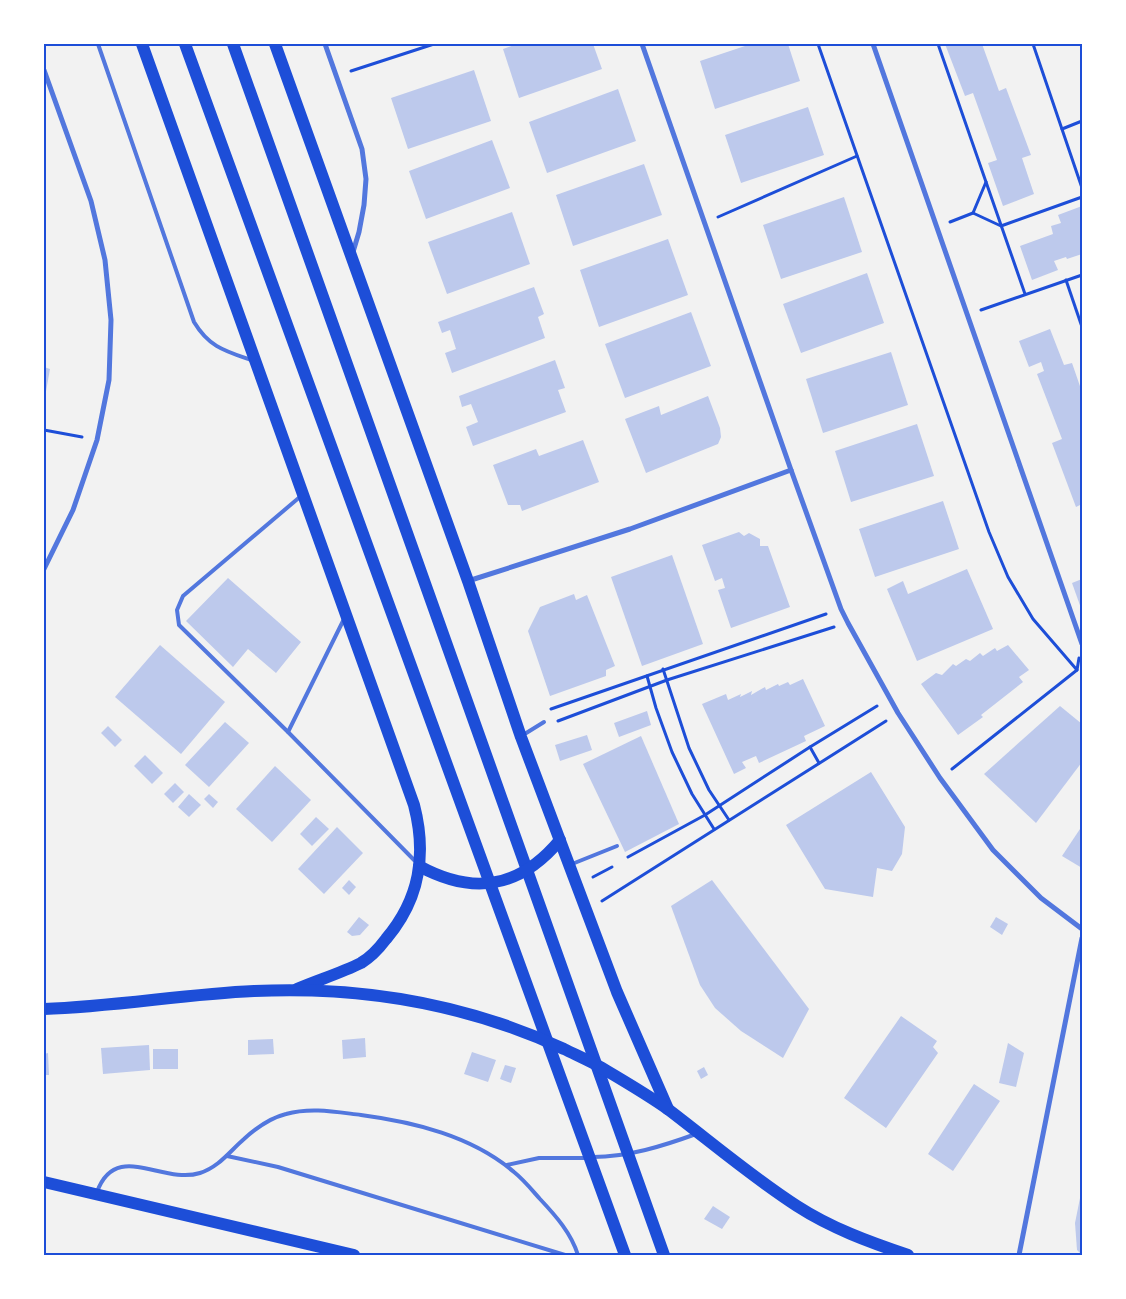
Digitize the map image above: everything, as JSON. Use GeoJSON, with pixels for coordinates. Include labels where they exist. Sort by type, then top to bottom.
{"type":"FeatureCollection","features":[{"type":"Feature","properties":{"kind":"main road"},"geometry":{"type":"LineString","coordinates":[[142,44],[414,806],[420,832],[420,866],[416,886],[408,908],[396,928],[362,962],[297,989]]}},
{"type":"Feature","properties":{"kind":"main road"},"geometry":{"type":"LineString","coordinates":[[185,44],[625,1255]]}},
{"type":"Feature","properties":{"kind":"main road"},"geometry":{"type":"LineString","coordinates":[[232,44],[664,1255]]}},
{"type":"Feature","properties":{"kind":"main road"},"geometry":{"type":"LineString","coordinates":[[275,44],[468,582],[521,737],[617,992],[668,1109]]}},
{"type":"Feature","properties":{"kind":"main road"},"geometry":{"type":"LineString","coordinates":[[420,866],[437,876],[455,882],[475,884],[495,882],[514,877],[532,868],[560,840]]}},
{"type":"Feature","properties":{"kind":"main road"},"geometry":{"type":"LineString","coordinates":[[44,1009],[84,1008],[251,991],[297,989],[376,994],[454,1009],[529,1033],[600,1067],[668,1109],[698,1134],[798,1206],[857,1238],[908,1255]]}},
{"type":"Feature","properties":{"kind":"main road"},"geometry":{"type":"LineString","coordinates":[[44,1182],[353,1255]]}},
{"type":"Feature","properties":{"kind":"street"},"geometry":{"type":"LineString","coordinates":[[325,44],[362,149],[366,179],[362,214],[352,258]]}},
{"type":"Feature","properties":{"kind":"street"},"geometry":{"type":"LineString","coordinates":[[642,44],[791,470],[848,623],[898,713],[940,778],[999,856],[1041,898],[1082,929]]}},
{"type":"Feature","properties":{"kind":"street"},"geometry":{"type":"LineString","coordinates":[[873,44],[1082,644]]}},
{"type":"Feature","properties":{"kind":"street"},"geometry":{"type":"LineString","coordinates":[[44,70],[90,201],[105,260],[111,320],[109,380],[98,440],[72,510],[44,569]]}},
{"type":"Feature","properties":{"kind":"street"},"geometry":{"type":"LineString","coordinates":[[468,582],[630,529],[791,470]]}},
{"type":"Feature","properties":{"kind":"street"},"geometry":{"type":"LineString","coordinates":[[1019,1255],[1082,938]]}},
{"type":"Feature","properties":{"kind":"lane"},"geometry":{"type":"LineString","coordinates":[[98,44],[194,322],[216,347],[256,361]]}},
{"type":"Feature","properties":{"kind":"lane"},"geometry":{"type":"LineString","coordinates":[[303,494],[183,596],[178,610],[179,625],[420,866]]}},
{"type":"Feature","properties":{"kind":"lane"},"geometry":{"type":"LineString","coordinates":[[288,732],[346,614]]}},
{"type":"Feature","properties":{"kind":"lane"},"geometry":{"type":"LineString","coordinates":[[521,737],[544,722]]}},
{"type":"Feature","properties":{"kind":"lane"},"geometry":{"type":"LineString","coordinates":[[570,865],[617,846]]}},
{"type":"Feature","properties":{"kind":"lane"},"geometry":{"type":"LineString","coordinates":[[96,1194],[105,1176],[112,1170],[120,1167],[130,1166],[165,1173],[188,1175],[200,1173],[227,1156],[255,1129],[285,1114],[302,1110],[318,1110],[382,1118],[427,1128],[468,1143],[506,1166],[515,1173],[564,1226],[578,1255]]}},
{"type":"Feature","properties":{"kind":"lane"},"geometry":{"type":"LineString","coordinates":[[506,1166],[539,1158],[598,1157],[624,1154],[698,1134]]}},
{"type":"Feature","properties":{"kind":"lane"},"geometry":{"type":"LineString","coordinates":[[227,1156],[278,1167],[565,1255]]}},
{"type":"Feature","properties":{"kind":"path"},"geometry":{"type":"LineString","coordinates":[[336,76],[434,44]]}},
{"type":"Feature","properties":{"kind":"path"},"geometry":{"type":"LineString","coordinates":[[818,44],[989,532],[1004,568],[1033,619],[1077,670]]}},
{"type":"Feature","properties":{"kind":"path"},"geometry":{"type":"LineString","coordinates":[[938,44],[1025,294]]}},
{"type":"Feature","properties":{"kind":"path"},"geometry":{"type":"LineString","coordinates":[[1033,44],[1082,188]]}},
{"type":"Feature","properties":{"kind":"path"},"geometry":{"type":"LineString","coordinates":[[1062,129],[1082,120]]}},
{"type":"Feature","properties":{"kind":"path"},"geometry":{"type":"LineString","coordinates":[[704,224],[857,156]]}},
{"type":"Feature","properties":{"kind":"path"},"geometry":{"type":"LineString","coordinates":[[937,228],[973,213],[986,182]]}},
{"type":"Feature","properties":{"kind":"path"},"geometry":{"type":"LineString","coordinates":[[973,213],[1001,226],[1082,196]]}},
{"type":"Feature","properties":{"kind":"path"},"geometry":{"type":"LineString","coordinates":[[968,315],[1082,274]]}},
{"type":"Feature","properties":{"kind":"path"},"geometry":{"type":"LineString","coordinates":[[1066,280],[1082,327]]}},
{"type":"Feature","properties":{"kind":"path"},"geometry":{"type":"LineString","coordinates":[[44,430],[98,440]]}},
{"type":"Feature","properties":{"kind":"path"},"geometry":{"type":"LineString","coordinates":[[841,608],[550,710],[555,720],[558,721],[667,680],[848,623]]}},
{"type":"Feature","properties":{"kind":"path"},"geometry":{"type":"LineString","coordinates":[[940,778],[1077,670],[1080,654]]}},
{"type":"Feature","properties":{"kind":"path"},"geometry":{"type":"LineString","coordinates":[[663,669],[689,748],[709,790],[728,820]]}},
{"type":"Feature","properties":{"kind":"path"},"geometry":{"type":"LineString","coordinates":[[647,676],[672,752],[692,794],[714,829]]}},
{"type":"Feature","properties":{"kind":"path"},"geometry":{"type":"LineString","coordinates":[[577,886],[705,815],[890,698]]}},
{"type":"Feature","properties":{"kind":"path"},"geometry":{"type":"LineString","coordinates":[[586,911],[898,713]]}},
{"type":"Feature","properties":{"kind":"path"},"geometry":{"type":"LineString","coordinates":[[810,747],[819,762]]}},
{"type":"Feature","properties":{"kind":"building"},"geometry":{"type":"Polygon","coordinates":[[[517,44],[593,44],[602,69],[519,98],[503,49],[517,44]]]}},
{"type":"Feature","properties":{"kind":"building"},"geometry":{"type":"Polygon","coordinates":[[[751,44],[788,44],[800,81],[715,109],[700,61],[751,44]]]}},
{"type":"Feature","properties":{"kind":"building"},"geometry":{"type":"Polygon","coordinates":[[[945,44],[982,44],[999,91],[1006,88],[1031,155],[1022,158],[1034,194],[1003,206],[988,163],[997,160],[973,93],[965,96],[945,44]]]}},
{"type":"Feature","properties":{"kind":"building"},"geometry":{"type":"Polygon","coordinates":[[[474,70],[491,121],[408,149],[391,98],[474,70]]]}},
{"type":"Feature","properties":{"kind":"building"},"geometry":{"type":"Polygon","coordinates":[[[618,89],[636,141],[547,173],[529,122],[618,89]]]}},
{"type":"Feature","properties":{"kind":"building"},"geometry":{"type":"Polygon","coordinates":[[[808,107],[824,155],[741,183],[725,135],[808,107]]]}},
{"type":"Feature","properties":{"kind":"building"},"geometry":{"type":"Polygon","coordinates":[[[492,140],[510,188],[426,219],[409,171],[492,140]]]}},
{"type":"Feature","properties":{"kind":"building"},"geometry":{"type":"Polygon","coordinates":[[[644,164],[662,215],[573,246],[556,195],[644,164]]]}},
{"type":"Feature","properties":{"kind":"building"},"geometry":{"type":"Polygon","coordinates":[[[844,197],[862,252],[781,279],[763,225],[844,197]]]}},
{"type":"Feature","properties":{"kind":"building"},"geometry":{"type":"Polygon","coordinates":[[[1082,206],[1082,254],[1054,261],[1058,270],[1032,280],[1020,246],[1053,234],[1051,226],[1061,223],[1058,215],[1082,206]]]}},
{"type":"Feature","properties":{"kind":"building"},"geometry":{"type":"Polygon","coordinates":[[[512,212],[530,264],[447,294],[428,242],[512,212]]]}},
{"type":"Feature","properties":{"kind":"building"},"geometry":{"type":"Polygon","coordinates":[[[668,239],[688,295],[599,327],[580,270],[668,239]]]}},
{"type":"Feature","properties":{"kind":"building"},"geometry":{"type":"Polygon","coordinates":[[[867,273],[884,323],[801,353],[783,304],[867,273]]]}},
{"type":"Feature","properties":{"kind":"building"},"geometry":{"type":"Polygon","coordinates":[[[534,287],[544,314],[538,317],[545,338],[452,373],[445,353],[456,349],[450,330],[442,333],[438,322],[534,287]]]}},
{"type":"Feature","properties":{"kind":"building"},"geometry":{"type":"Polygon","coordinates":[[[691,312],[711,366],[625,398],[605,344],[691,312]]]}},
{"type":"Feature","properties":{"kind":"building"},"geometry":{"type":"Polygon","coordinates":[[[1050,329],[1064,365],[1072,363],[1082,392],[1082,504],[1076,507],[1052,443],[1062,439],[1037,374],[1044,371],[1041,362],[1029,367],[1019,341],[1050,329]]]}},
{"type":"Feature","properties":{"kind":"building"},"geometry":{"type":"Polygon","coordinates":[[[891,352],[908,405],[823,433],[806,379],[891,352]]]}},
{"type":"Feature","properties":{"kind":"building"},"geometry":{"type":"Polygon","coordinates":[[[555,360],[565,388],[558,390],[566,412],[473,446],[466,427],[478,422],[471,404],[462,407],[459,396],[555,360]]]}},
{"type":"Feature","properties":{"kind":"building"},"geometry":{"type":"Polygon","coordinates":[[[44,367],[50,369],[45,397],[44,397],[44,367]]]}},
{"type":"Feature","properties":{"kind":"building"},"geometry":{"type":"Polygon","coordinates":[[[708,396],[720,428],[721,437],[718,444],[646,473],[625,419],[659,406],[661,415],[708,396]]]}},
{"type":"Feature","properties":{"kind":"building"},"geometry":{"type":"Polygon","coordinates":[[[917,424],[934,476],[851,502],[835,451],[917,424]]]}},
{"type":"Feature","properties":{"kind":"building"},"geometry":{"type":"Polygon","coordinates":[[[583,440],[599,482],[522,511],[520,505],[508,505],[493,465],[536,449],[539,456],[583,440]]]}},
{"type":"Feature","properties":{"kind":"building"},"geometry":{"type":"Polygon","coordinates":[[[943,501],[959,549],[875,577],[859,529],[943,501]]]}},
{"type":"Feature","properties":{"kind":"building"},"geometry":{"type":"Polygon","coordinates":[[[739,532],[744,536],[749,533],[760,539],[760,546],[768,546],[790,607],[731,628],[718,590],[725,588],[722,578],[715,581],[702,545],[739,532]]]}},
{"type":"Feature","properties":{"kind":"building"},"geometry":{"type":"Polygon","coordinates":[[[672,555],[703,644],[642,666],[611,577],[672,555]]]}},
{"type":"Feature","properties":{"kind":"building"},"geometry":{"type":"Polygon","coordinates":[[[967,569],[993,629],[917,661],[887,589],[903,581],[908,594],[967,569]]]}},
{"type":"Feature","properties":{"kind":"building"},"geometry":{"type":"Polygon","coordinates":[[[228,578],[301,642],[276,673],[248,649],[233,667],[186,621],[228,578]]]}},
{"type":"Feature","properties":{"kind":"building"},"geometry":{"type":"Polygon","coordinates":[[[1082,579],[1082,611],[1072,583],[1082,579]]]}},
{"type":"Feature","properties":{"kind":"building"},"geometry":{"type":"Polygon","coordinates":[[[574,594],[576,600],[587,595],[615,666],[606,670],[606,676],[550,696],[528,631],[540,607],[574,594]]]}},
{"type":"Feature","properties":{"kind":"building"},"geometry":{"type":"Polygon","coordinates":[[[160,645],[225,702],[181,754],[115,697],[160,645]]]}},
{"type":"Feature","properties":{"kind":"building"},"geometry":{"type":"Polygon","coordinates":[[[1008,645],[1029,670],[1019,677],[1023,682],[981,715],[983,717],[958,735],[921,684],[936,673],[942,675],[953,664],[956,666],[966,659],[970,661],[980,653],[983,656],[995,648],[997,651],[1008,645]]]}},
{"type":"Feature","properties":{"kind":"building"},"geometry":{"type":"Polygon","coordinates":[[[803,679],[825,726],[804,736],[806,741],[759,763],[756,756],[742,762],[746,768],[734,774],[702,704],[726,694],[728,700],[752,691],[751,695],[765,687],[766,690],[778,684],[779,686],[788,682],[790,685],[803,679]]]}},
{"type":"Feature","properties":{"kind":"building"},"geometry":{"type":"Polygon","coordinates":[[[1060,706],[1082,724],[1082,762],[1036,823],[984,774],[1060,706]]]}},
{"type":"Feature","properties":{"kind":"building"},"geometry":{"type":"Polygon","coordinates":[[[647,711],[651,725],[619,737],[614,723],[647,711]]]}},
{"type":"Feature","properties":{"kind":"building"},"geometry":{"type":"Polygon","coordinates":[[[225,722],[249,743],[209,787],[185,765],[225,722]]]}},
{"type":"Feature","properties":{"kind":"building"},"geometry":{"type":"Polygon","coordinates":[[[108,726],[122,740],[115,747],[101,733],[108,726]]]}},
{"type":"Feature","properties":{"kind":"building"},"geometry":{"type":"Polygon","coordinates":[[[587,735],[592,750],[560,761],[555,745],[587,735]]]}},
{"type":"Feature","properties":{"kind":"building"},"geometry":{"type":"Polygon","coordinates":[[[641,736],[679,824],[625,852],[583,764],[641,736]]]}},
{"type":"Feature","properties":{"kind":"building"},"geometry":{"type":"Polygon","coordinates":[[[145,755],[163,773],[152,784],[134,766],[145,755]]]}},
{"type":"Feature","properties":{"kind":"building"},"geometry":{"type":"Polygon","coordinates":[[[275,766],[311,800],[272,842],[236,809],[275,766]]]}},
{"type":"Feature","properties":{"kind":"building"},"geometry":{"type":"Polygon","coordinates":[[[871,772],[905,827],[902,854],[892,871],[877,868],[873,897],[825,889],[786,825],[871,772]]]}},
{"type":"Feature","properties":{"kind":"building"},"geometry":{"type":"Polygon","coordinates":[[[175,783],[184,792],[173,803],[164,794],[175,783]]]}},
{"type":"Feature","properties":{"kind":"building"},"geometry":{"type":"Polygon","coordinates":[[[189,794],[201,805],[189,817],[178,807],[189,794]]]}},
{"type":"Feature","properties":{"kind":"building"},"geometry":{"type":"Polygon","coordinates":[[[209,794],[218,802],[213,808],[204,799],[209,794]]]}},
{"type":"Feature","properties":{"kind":"building"},"geometry":{"type":"Polygon","coordinates":[[[316,817],[329,829],[312,846],[300,834],[316,817]]]}},
{"type":"Feature","properties":{"kind":"building"},"geometry":{"type":"Polygon","coordinates":[[[1082,826],[1082,868],[1062,856],[1082,826]]]}},
{"type":"Feature","properties":{"kind":"building"},"geometry":{"type":"Polygon","coordinates":[[[337,827],[363,853],[324,894],[298,869],[337,827]]]}},
{"type":"Feature","properties":{"kind":"building"},"geometry":{"type":"Polygon","coordinates":[[[349,880],[356,887],[349,895],[342,888],[349,880]]]}},
{"type":"Feature","properties":{"kind":"building"},"geometry":{"type":"Polygon","coordinates":[[[712,880],[809,1009],[783,1058],[741,1031],[715,1008],[700,985],[671,906],[712,880]]]}},
{"type":"Feature","properties":{"kind":"building"},"geometry":{"type":"Polygon","coordinates":[[[359,917],[369,925],[360,935],[352,936],[347,932],[359,917]]]}},
{"type":"Feature","properties":{"kind":"building"},"geometry":{"type":"Polygon","coordinates":[[[996,917],[1008,924],[1002,935],[990,927],[996,917]]]}},
{"type":"Feature","properties":{"kind":"building"},"geometry":{"type":"Polygon","coordinates":[[[901,1016],[937,1041],[933,1047],[938,1053],[886,1128],[844,1098],[901,1016]]]}},
{"type":"Feature","properties":{"kind":"building"},"geometry":{"type":"Polygon","coordinates":[[[365,1038],[366,1057],[343,1059],[342,1040],[365,1038]]]}},
{"type":"Feature","properties":{"kind":"building"},"geometry":{"type":"Polygon","coordinates":[[[273,1039],[274,1054],[248,1055],[248,1040],[273,1039]]]}},
{"type":"Feature","properties":{"kind":"building"},"geometry":{"type":"Polygon","coordinates":[[[1008,1043],[1024,1053],[1016,1087],[999,1083],[1008,1043]]]}},
{"type":"Feature","properties":{"kind":"building"},"geometry":{"type":"Polygon","coordinates":[[[149,1045],[150,1070],[103,1074],[101,1048],[149,1045]]]}},
{"type":"Feature","properties":{"kind":"building"},"geometry":{"type":"Polygon","coordinates":[[[153,1049],[178,1049],[178,1069],[153,1069],[153,1049]]]}},
{"type":"Feature","properties":{"kind":"building"},"geometry":{"type":"Polygon","coordinates":[[[472,1052],[496,1060],[488,1082],[464,1074],[472,1052]]]}},
{"type":"Feature","properties":{"kind":"building"},"geometry":{"type":"Polygon","coordinates":[[[48,1053],[49,1075],[44,1075],[44,1054],[48,1053]]]}},
{"type":"Feature","properties":{"kind":"building"},"geometry":{"type":"Polygon","coordinates":[[[505,1065],[516,1068],[511,1083],[500,1079],[505,1065]]]}},
{"type":"Feature","properties":{"kind":"building"},"geometry":{"type":"Polygon","coordinates":[[[704,1067],[708,1075],[701,1079],[697,1071],[704,1067]]]}},
{"type":"Feature","properties":{"kind":"building"},"geometry":{"type":"Polygon","coordinates":[[[974,1084],[1000,1101],[953,1171],[928,1154],[974,1084]]]}},
{"type":"Feature","properties":{"kind":"building"},"geometry":{"type":"Polygon","coordinates":[[[1081,1193],[1082,1255],[1077,1250],[1075,1223],[1081,1193]]]}},
{"type":"Feature","properties":{"kind":"building"},"geometry":{"type":"Polygon","coordinates":[[[713,1206],[730,1217],[722,1229],[704,1219],[713,1206]]]}}]}
